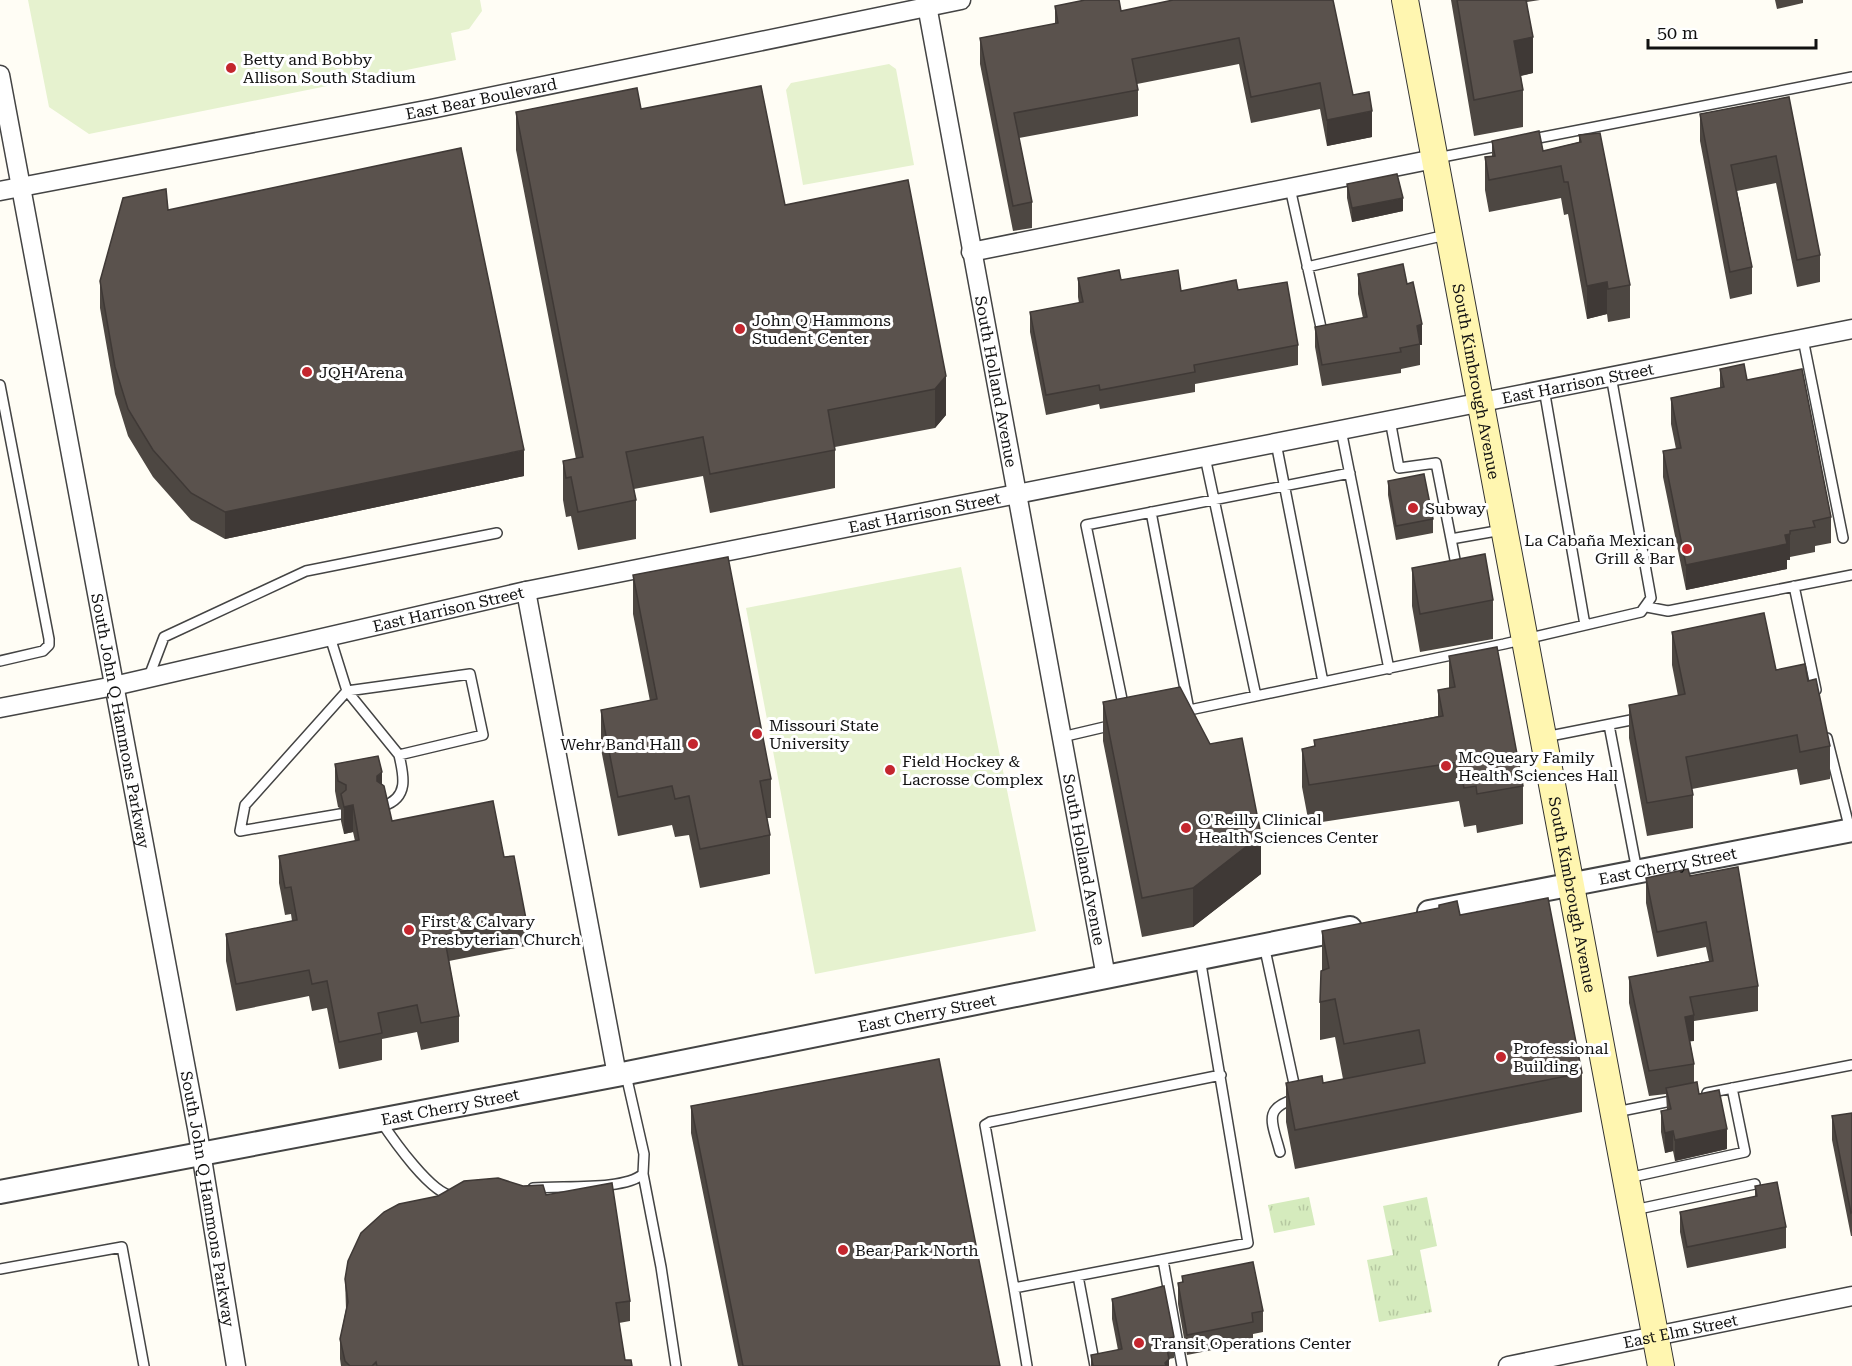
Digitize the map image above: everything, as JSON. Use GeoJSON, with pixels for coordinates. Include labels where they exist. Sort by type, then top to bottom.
{"type":"FeatureCollection","features":[{"type":"Feature","properties":{"kind":"main road","name":"South Kimbrough Avenue"},"geometry":{"type":"LineString","coordinates":[[1405,0],[1660,1366]]}},
{"type":"Feature","properties":{"kind":"street","name":"East Bear Boulevard"},"geometry":{"type":"LineString","coordinates":[[0,191],[431,109],[926,3],[962,0]]}},
{"type":"Feature","properties":{"kind":"street","name":"South Holland Avenue"},"geometry":{"type":"LineString","coordinates":[[926,3],[1106,977]]}},
{"type":"Feature","properties":{"kind":"street","name":"South John Q Hammons Parkway"},"geometry":{"type":"LineString","coordinates":[[0,75],[202,1154],[236,1366]]}},
{"type":"Feature","properties":{"kind":"street"},"geometry":{"type":"LineString","coordinates":[[971,252],[1434,159]]}},
{"type":"Feature","properties":{"kind":"street","name":"East Harrison Street"},"geometry":{"type":"LineString","coordinates":[[0,708],[148,679],[526,591],[1017,496],[1852,329]]}},
{"type":"Feature","properties":{"kind":"street"},"geometry":{"type":"LineString","coordinates":[[526,591],[621,1074]]}},
{"type":"Feature","properties":{"kind":"street","name":"East Cherry Street"},"geometry":{"type":"LineString","coordinates":[[1404,917],[1851,830]]}},
{"type":"Feature","properties":{"kind":"street","name":"East Cherry Street"},"geometry":{"type":"LineString","coordinates":[[0,1192],[621,1074],[1370,924]]}},
{"type":"Feature","properties":{"kind":"street","name":"East Elm Street"},"geometry":{"type":"LineString","coordinates":[[1508,1366],[1656,1338],[1852,1296]]}},
{"type":"Feature","properties":{"kind":"lane"},"geometry":{"type":"LineString","coordinates":[[1434,159],[1852,77]]}},
{"type":"Feature","properties":{"kind":"lane"},"geometry":{"type":"LineString","coordinates":[[1290,188],[1322,332]]}},
{"type":"Feature","properties":{"kind":"lane"},"geometry":{"type":"LineString","coordinates":[[1307,267],[1449,235]]}},
{"type":"Feature","properties":{"kind":"lane"},"geometry":{"type":"LineString","coordinates":[[1803,339],[1843,538]]}},
{"type":"Feature","properties":{"kind":"lane"},"geometry":{"type":"LineString","coordinates":[[1168,714],[1389,669],[1641,612],[1651,598],[1611,376]]}},
{"type":"Feature","properties":{"kind":"lane"},"geometry":{"type":"LineString","coordinates":[[0,385],[49,645],[43,651],[0,661]]}},
{"type":"Feature","properties":{"kind":"lane"},"geometry":{"type":"LineString","coordinates":[[1544,389],[1585,625]]}},
{"type":"Feature","properties":{"kind":"lane"},"geometry":{"type":"LineString","coordinates":[[1390,420],[1399,468],[1436,463],[1459,580]]}},
{"type":"Feature","properties":{"kind":"lane"},"geometry":{"type":"LineString","coordinates":[[1341,430],[1389,669]]}},
{"type":"Feature","properties":{"kind":"lane"},"geometry":{"type":"LineString","coordinates":[[1276,443],[1323,682]]}},
{"type":"Feature","properties":{"kind":"lane"},"geometry":{"type":"LineString","coordinates":[[1206,458],[1256,696]]}},
{"type":"Feature","properties":{"kind":"lane"},"geometry":{"type":"LineString","coordinates":[[1062,737],[1126,723],[1086,525],[1350,473]]}},
{"type":"Feature","properties":{"kind":"lane"},"geometry":{"type":"LineString","coordinates":[[1151,512],[1189,710]]}},
{"type":"Feature","properties":{"kind":"lane"},"geometry":{"type":"LineString","coordinates":[[1451,539],[1504,529]]}},
{"type":"Feature","properties":{"kind":"lane"},"geometry":{"type":"LineString","coordinates":[[148,679],[164,638],[306,571],[496,533]]}},
{"type":"Feature","properties":{"kind":"lane"},"geometry":{"type":"LineString","coordinates":[[1647,606],[1668,611],[1852,575]]}},
{"type":"Feature","properties":{"kind":"lane"},"geometry":{"type":"LineString","coordinates":[[1794,586],[1818,697]]}},
{"type":"Feature","properties":{"kind":"lane"},"geometry":{"type":"LineString","coordinates":[[330,637],[346,691],[399,756],[405,781],[402,791],[391,803],[383,806]]}},
{"type":"Feature","properties":{"kind":"lane"},"geometry":{"type":"LineString","coordinates":[[340,814],[240,831],[245,805],[346,691],[470,674],[483,735],[399,756]]}},
{"type":"Feature","properties":{"kind":"lane"},"geometry":{"type":"LineString","coordinates":[[1543,738],[1652,716]]}},
{"type":"Feature","properties":{"kind":"lane"},"geometry":{"type":"LineString","coordinates":[[1609,725],[1637,871]]}},
{"type":"Feature","properties":{"kind":"lane"},"geometry":{"type":"LineString","coordinates":[[1825,729],[1851,830]]}},
{"type":"Feature","properties":{"kind":"lane"},"geometry":{"type":"LineString","coordinates":[[1264,945],[1297,1099]]}},
{"type":"Feature","properties":{"kind":"lane"},"geometry":{"type":"LineString","coordinates":[[1014,1288],[1248,1243],[1200,958]]}},
{"type":"Feature","properties":{"kind":"lane"},"geometry":{"type":"LineString","coordinates":[[1697,1095],[1852,1065]]}},
{"type":"Feature","properties":{"kind":"lane"},"geometry":{"type":"LineString","coordinates":[[621,1074],[644,1154],[643,1174],[661,1267],[676,1366]]}},
{"type":"Feature","properties":{"kind":"lane"},"geometry":{"type":"LineString","coordinates":[[1027,1366],[985,1125],[990,1122],[1221,1075]]}},
{"type":"Feature","properties":{"kind":"lane"},"geometry":{"type":"LineString","coordinates":[[1626,1179],[1745,1152],[1731,1088]]}},
{"type":"Feature","properties":{"kind":"lane"},"geometry":{"type":"LineString","coordinates":[[1280,1152],[1272,1119],[1273,1111],[1280,1103],[1307,1097]]}},
{"type":"Feature","properties":{"kind":"lane"},"geometry":{"type":"LineString","coordinates":[[1613,1112],[1686,1098]]}},
{"type":"Feature","properties":{"kind":"lane"},"geometry":{"type":"LineString","coordinates":[[380,1120],[397,1146],[437,1188],[446,1196],[463,1196]]}},
{"type":"Feature","properties":{"kind":"lane"},"geometry":{"type":"LineString","coordinates":[[521,1188],[632,1181],[643,1174]]}},
{"type":"Feature","properties":{"kind":"lane"},"geometry":{"type":"LineString","coordinates":[[1632,1211],[1755,1184]]}},
{"type":"Feature","properties":{"kind":"lane"},"geometry":{"type":"LineString","coordinates":[[0,1269],[122,1247],[144,1366]]}},
{"type":"Feature","properties":{"kind":"lane"},"geometry":{"type":"LineString","coordinates":[[1163,1260],[1182,1366]]}},
{"type":"Feature","properties":{"kind":"lane"},"geometry":{"type":"LineString","coordinates":[[1078,1276],[1095,1366]]}},
{"type":"Feature","properties":{"kind":"green space","name":"Betty and Bobby Allison South Stadium"},"geometry":{"type":"Polygon","coordinates":[[[28,0],[480,0],[482,11],[469,29],[451,33],[456,60],[89,134],[49,107],[28,0]]]}},
{"type":"Feature","properties":{"kind":"green space"},"geometry":{"type":"Polygon","coordinates":[[[889,64],[896,69],[914,165],[803,185],[786,90],[791,83],[889,64]]]}},
{"type":"Feature","properties":{"kind":"green space","name":"Field Hockey & Lacrosse Complex"},"geometry":{"type":"Polygon","coordinates":[[[961,567],[1036,931],[815,974],[746,608],[961,567]]]}},
{"type":"Feature","properties":{"kind":"green space"},"geometry":{"type":"Polygon","coordinates":[[[1309,1197],[1315,1225],[1274,1233],[1268,1205],[1309,1197]]]}},
{"type":"Feature","properties":{"kind":"green space"},"geometry":{"type":"Polygon","coordinates":[[[1427,1197],[1437,1246],[1420,1250],[1432,1312],[1379,1322],[1367,1260],[1393,1255],[1383,1206],[1427,1197]]]}},
{"type":"Feature","properties":{"kind":"building"},"geometry":{"type":"Polygon","coordinates":[[[1085,0],[1119,0],[1121,11],[1173,0],[1333,0],[1353,95],[1369,92],[1372,111],[1327,120],[1320,83],[1251,97],[1239,38],[1132,59],[1138,90],[1014,113],[1032,202],[1013,206],[980,38],[1058,23],[1055,6],[1085,0]]]}},
{"type":"Feature","properties":{"kind":"building"},"geometry":{"type":"Polygon","coordinates":[[[1457,0],[1526,0],[1533,37],[1514,41],[1523,90],[1474,100],[1457,0]]]}},
{"type":"Feature","properties":{"kind":"building","name":"John Q Hammons Student Center"},"geometry":{"type":"Polygon","coordinates":[[[761,86],[785,205],[908,180],[946,376],[935,389],[828,410],[835,450],[710,474],[703,437],[626,452],[636,500],[578,512],[571,477],[566,478],[563,461],[583,457],[516,112],[637,88],[641,109],[761,86]]]}},
{"type":"Feature","properties":{"kind":"building"},"geometry":{"type":"Polygon","coordinates":[[[1789,97],[1820,255],[1797,260],[1776,156],[1731,165],[1752,267],[1730,272],[1700,114],[1789,97]]]}},
{"type":"Feature","properties":{"kind":"building"},"geometry":{"type":"Polygon","coordinates":[[[1539,131],[1543,151],[1581,142],[1579,135],[1600,133],[1630,285],[1608,289],[1607,282],[1587,286],[1568,182],[1564,182],[1561,166],[1489,180],[1485,157],[1495,156],[1492,141],[1539,131]]]}},
{"type":"Feature","properties":{"kind":"building","name":"JQH Arena"},"geometry":{"type":"Polygon","coordinates":[[[461,148],[524,450],[225,512],[191,493],[153,450],[128,409],[115,367],[100,281],[123,198],[166,189],[168,210],[461,148]]]}},
{"type":"Feature","properties":{"kind":"building"},"geometry":{"type":"Polygon","coordinates":[[[1397,174],[1403,198],[1352,208],[1347,184],[1397,174]]]}},
{"type":"Feature","properties":{"kind":"building"},"geometry":{"type":"Polygon","coordinates":[[[1403,264],[1407,284],[1413,282],[1422,324],[1417,326],[1420,344],[1400,348],[1401,352],[1322,365],[1315,327],[1367,317],[1358,274],[1403,264]]]}},
{"type":"Feature","properties":{"kind":"building"},"geometry":{"type":"Polygon","coordinates":[[[1119,270],[1121,280],[1178,270],[1181,291],[1236,280],[1238,290],[1287,282],[1298,345],[1194,365],[1195,372],[1100,390],[1099,385],[1046,395],[1030,312],[1083,302],[1078,278],[1119,270]]]}},
{"type":"Feature","properties":{"kind":"building"},"geometry":{"type":"Polygon","coordinates":[[[1744,364],[1747,380],[1802,369],[1831,517],[1813,521],[1815,527],[1790,531],[1790,534],[1785,535],[1787,544],[1686,565],[1663,451],[1681,448],[1671,398],[1724,387],[1720,369],[1744,364]]]}},
{"type":"Feature","properties":{"kind":"building"},"geometry":{"type":"Polygon","coordinates":[[[1424,474],[1433,519],[1396,526],[1388,481],[1424,474]]]}},
{"type":"Feature","properties":{"kind":"building"},"geometry":{"type":"Polygon","coordinates":[[[1485,554],[1493,600],[1420,614],[1412,568],[1485,554]]]}},
{"type":"Feature","properties":{"kind":"building","name":"Wehr Band Hall"},"geometry":{"type":"Polygon","coordinates":[[[728,557],[771,779],[760,781],[770,835],[700,849],[689,796],[675,799],[672,786],[618,797],[601,710],[657,699],[633,575],[728,557]]]}},
{"type":"Feature","properties":{"kind":"building"},"geometry":{"type":"Polygon","coordinates":[[[1764,613],[1776,670],[1805,664],[1808,681],[1816,679],[1830,746],[1800,752],[1797,735],[1686,757],[1693,795],[1647,803],[1629,705],[1685,694],[1672,632],[1764,613]]]}},
{"type":"Feature","properties":{"kind":"building"},"geometry":{"type":"Polygon","coordinates":[[[1497,647],[1523,786],[1477,794],[1476,786],[1464,788],[1459,762],[1309,785],[1302,749],[1315,746],[1314,740],[1443,716],[1438,690],[1455,687],[1449,656],[1497,647]]]}},
{"type":"Feature","properties":{"kind":"building","name":"O'Reilly Clinical Health Sciences Center"},"geometry":{"type":"Polygon","coordinates":[[[1180,687],[1210,744],[1242,738],[1261,835],[1193,888],[1142,898],[1103,702],[1180,687]]]}},
{"type":"Feature","properties":{"kind":"building","name":"First & Calvary Presbyterian Church"},"geometry":{"type":"Polygon","coordinates":[[[378,756],[382,772],[377,776],[377,781],[384,786],[392,821],[493,801],[504,857],[514,856],[526,919],[444,935],[459,1016],[421,1023],[417,1005],[378,1013],[382,1033],[339,1042],[327,981],[312,984],[309,970],[236,984],[226,934],[297,920],[291,887],[285,888],[279,856],[359,840],[353,805],[344,807],[341,794],[346,790],[346,785],[338,781],[335,764],[378,756]]]}},
{"type":"Feature","properties":{"kind":"building"},"geometry":{"type":"Polygon","coordinates":[[[1738,867],[1758,986],[1690,997],[1694,1015],[1685,1017],[1694,1064],[1649,1071],[1629,977],[1713,961],[1706,922],[1657,932],[1646,878],[1688,869],[1690,876],[1738,867]]]}},
{"type":"Feature","properties":{"kind":"building","name":"Professional Building"},"geometry":{"type":"Polygon","coordinates":[[[1548,898],[1582,1073],[1295,1130],[1286,1083],[1322,1076],[1323,1083],[1425,1063],[1419,1030],[1344,1044],[1335,999],[1320,1002],[1321,971],[1329,968],[1322,931],[1439,908],[1439,905],[1457,901],[1460,915],[1548,898]]]}},
{"type":"Feature","properties":{"kind":"building","name":"Bear Park North"},"geometry":{"type":"Polygon","coordinates":[[[939,1059],[1000,1366],[743,1366],[691,1106],[939,1059]]]}},
{"type":"Feature","properties":{"kind":"building"},"geometry":{"type":"Polygon","coordinates":[[[1697,1082],[1699,1094],[1719,1090],[1727,1129],[1675,1140],[1673,1131],[1665,1133],[1661,1111],[1671,1109],[1666,1088],[1697,1082]]]}},
{"type":"Feature","properties":{"kind":"building"},"geometry":{"type":"Polygon","coordinates":[[[1852,1113],[1852,1212],[1851,1213],[1832,1116],[1852,1113]]]}},
{"type":"Feature","properties":{"kind":"building"},"geometry":{"type":"Polygon","coordinates":[[[498,1178],[523,1186],[543,1185],[546,1195],[612,1183],[630,1301],[616,1303],[625,1360],[631,1360],[632,1366],[377,1366],[376,1362],[372,1366],[350,1366],[345,1361],[340,1339],[348,1302],[345,1279],[348,1261],[361,1233],[384,1212],[399,1204],[438,1196],[464,1181],[498,1178]]]}},
{"type":"Feature","properties":{"kind":"building"},"geometry":{"type":"Polygon","coordinates":[[[1777,1182],[1786,1227],[1687,1247],[1680,1212],[1757,1196],[1755,1186],[1777,1182]]]}},
{"type":"Feature","properties":{"kind":"building"},"geometry":{"type":"Polygon","coordinates":[[[1253,1262],[1263,1311],[1252,1313],[1253,1322],[1187,1335],[1178,1283],[1183,1282],[1182,1276],[1253,1262]]]}},
{"type":"Feature","properties":{"kind":"building"},"geometry":{"type":"Polygon","coordinates":[[[1164,1286],[1174,1337],[1165,1339],[1169,1359],[1165,1363],[1166,1366],[1093,1366],[1091,1355],[1122,1349],[1112,1299],[1164,1286]]]}},
{"type":"Feature","properties":{"kind":"place","name":"Betty and Bobby Allison South Stadium"},"geometry":{"type":"Point","coordinates":[231,68]}},
{"type":"Feature","properties":{"kind":"place","name":"John Q Hammons Student Center"},"geometry":{"type":"Point","coordinates":[740,329]}},
{"type":"Feature","properties":{"kind":"place","name":"JQH Arena"},"geometry":{"type":"Point","coordinates":[307,372]}},
{"type":"Feature","properties":{"kind":"place","name":"Subway"},"geometry":{"type":"Point","coordinates":[1413,508]}},
{"type":"Feature","properties":{"kind":"place","name":"La Cabaña Mexican Grill & Bar"},"geometry":{"type":"Point","coordinates":[1687,549]}},
{"type":"Feature","properties":{"kind":"place","name":"Missouri State University"},"geometry":{"type":"Point","coordinates":[757,734]}},
{"type":"Feature","properties":{"kind":"place","name":"Wehr Band Hall"},"geometry":{"type":"Point","coordinates":[693,744]}},
{"type":"Feature","properties":{"kind":"place","name":"McQueary Family Health Sciences Hall"},"geometry":{"type":"Point","coordinates":[1446,766]}},
{"type":"Feature","properties":{"kind":"place","name":"Field Hockey & Lacrosse Complex"},"geometry":{"type":"Point","coordinates":[890,770]}},
{"type":"Feature","properties":{"kind":"place","name":"O'Reilly Clinical Health Sciences Center"},"geometry":{"type":"Point","coordinates":[1186,828]}},
{"type":"Feature","properties":{"kind":"place","name":"First & Calvary Presbyterian Church"},"geometry":{"type":"Point","coordinates":[409,930]}},
{"type":"Feature","properties":{"kind":"place","name":"Professional Building"},"geometry":{"type":"Point","coordinates":[1501,1057]}},
{"type":"Feature","properties":{"kind":"place","name":"Bear Park North"},"geometry":{"type":"Point","coordinates":[843,1250]}},
{"type":"Feature","properties":{"kind":"place","name":"Transit Operations Center"},"geometry":{"type":"Point","coordinates":[1139,1343]}}]}
